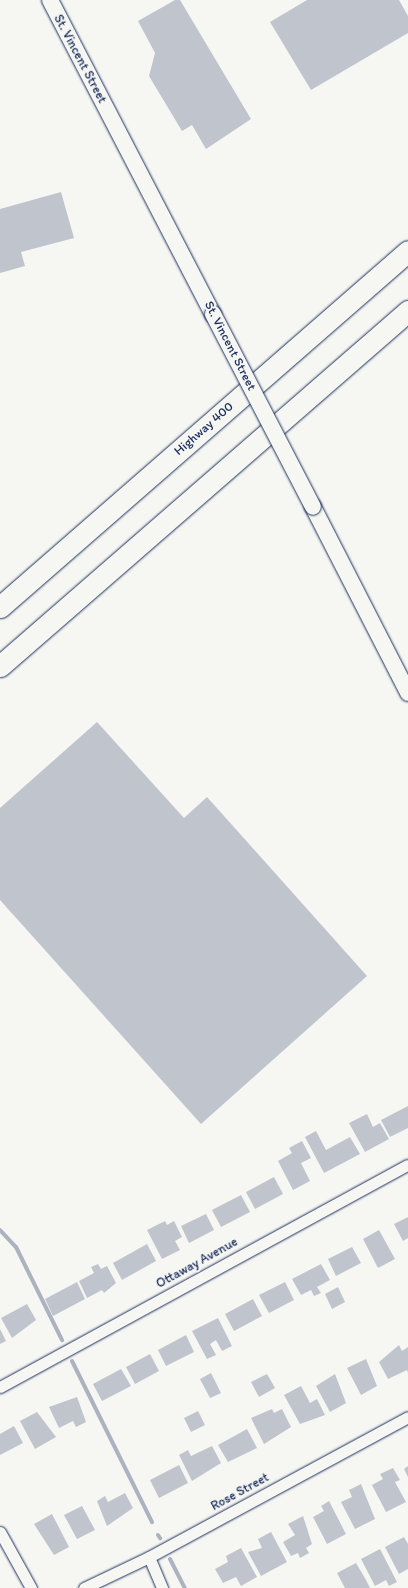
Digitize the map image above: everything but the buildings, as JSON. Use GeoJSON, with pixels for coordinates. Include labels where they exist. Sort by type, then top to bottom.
{"type":"FeatureCollection","features":[{"type":"Feature","properties":{"kind":"highway","name":"Highway 400"},"geometry":{"type":"LineString","coordinates":[[0,607],[408,251]]}},
{"type":"Feature","properties":{"kind":"highway"},"geometry":{"type":"LineString","coordinates":[[0,666],[408,311]]}},
{"type":"Feature","properties":{"kind":"main road","name":"St. Vincent Street"},"geometry":{"type":"LineString","coordinates":[[50,0],[214,314],[408,693]]}},
{"type":"Feature","properties":{"kind":"street","name":"Ottaway Avenue"},"geometry":{"type":"LineString","coordinates":[[0,1387],[408,1165]]}},
{"type":"Feature","properties":{"kind":"street","name":"Rose Street"},"geometry":{"type":"LineString","coordinates":[[84,1588],[149,1557],[408,1416]]}},
{"type":"Feature","properties":{"kind":"street"},"geometry":{"type":"LineString","coordinates":[[0,1532],[31,1588]]}},
{"type":"Feature","properties":{"kind":"street"},"geometry":{"type":"LineString","coordinates":[[149,1557],[162,1588]]}},
{"type":"Feature","properties":{"kind":"waterway"},"geometry":{"type":"LineString","coordinates":[[0,1230],[16,1247],[62,1340]]}},
{"type":"Feature","properties":{"kind":"waterway"},"geometry":{"type":"LineString","coordinates":[[72,1361],[152,1522]]}},
{"type":"Feature","properties":{"kind":"waterway"},"geometry":{"type":"LineString","coordinates":[[170,1559],[185,1588]]}}]}
